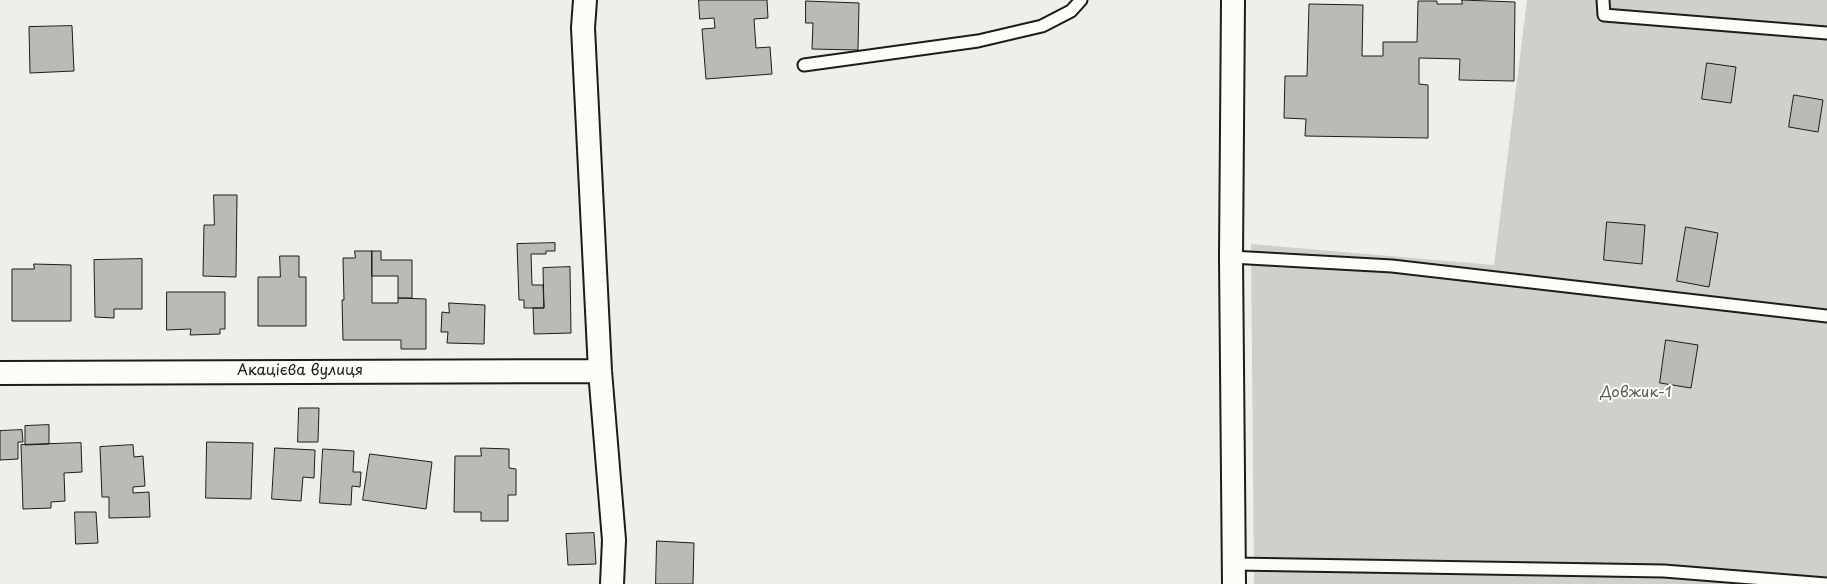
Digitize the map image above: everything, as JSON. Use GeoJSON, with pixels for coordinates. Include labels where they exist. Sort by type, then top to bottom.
{"type":"FeatureCollection","features":[{"type":"Feature","properties":{"kind":"street"},"geometry":{"type":"LineString","coordinates":[[586,0],[583,28],[600,371],[614,540],[612,584]]}},
{"type":"Feature","properties":{"kind":"street"},"geometry":{"type":"LineString","coordinates":[[1233,0],[1231,257],[1234,574]]}},
{"type":"Feature","properties":{"kind":"street","name":"Акацієва вулиця"},"geometry":{"type":"LineString","coordinates":[[0,373],[600,371]]}},
{"type":"Feature","properties":{"kind":"lane"},"geometry":{"type":"LineString","coordinates":[[804,65],[978,41],[1042,26],[1071,11],[1081,0]]}},
{"type":"Feature","properties":{"kind":"lane"},"geometry":{"type":"LineString","coordinates":[[1603,0],[1604,15],[1827,33]]}},
{"type":"Feature","properties":{"kind":"lane"},"geometry":{"type":"LineString","coordinates":[[1231,257],[1392,266],[1827,316]]}},
{"type":"Feature","properties":{"kind":"lane"},"geometry":{"type":"LineString","coordinates":[[1234,574],[1664,571],[1827,584]]}},
{"type":"Feature","properties":{"kind":"green space","name":"Довжик-1"},"geometry":{"type":"Polygon","coordinates":[[[1527,0],[1827,0],[1827,584],[1254,584],[1251,244],[1494,265],[1527,0]]]}},
{"type":"Feature","properties":{"kind":"building"},"geometry":{"type":"Polygon","coordinates":[[[699,0],[767,0],[768,18],[754,19],[756,48],[770,47],[772,74],[706,79],[702,29],[715,28],[714,18],[700,19],[699,0]]]}},
{"type":"Feature","properties":{"kind":"building"},"geometry":{"type":"Polygon","coordinates":[[[1462,0],[1515,2],[1514,81],[1459,80],[1460,59],[1419,58],[1419,84],[1428,85],[1428,138],[1305,136],[1306,119],[1284,118],[1285,76],[1307,76],[1309,4],[1363,5],[1362,56],[1383,56],[1383,42],[1417,42],[1418,1],[1437,1],[1437,4],[1462,4],[1462,0]]]}},
{"type":"Feature","properties":{"kind":"building"},"geometry":{"type":"Polygon","coordinates":[[[806,1],[859,3],[858,50],[812,49],[813,23],[806,23],[806,1]]]}},
{"type":"Feature","properties":{"kind":"building"},"geometry":{"type":"Polygon","coordinates":[[[72,26],[74,71],[30,73],[29,27],[72,26]]]}},
{"type":"Feature","properties":{"kind":"building"},"geometry":{"type":"Polygon","coordinates":[[[1707,63],[1736,67],[1731,103],[1702,99],[1707,63]]]}},
{"type":"Feature","properties":{"kind":"building"},"geometry":{"type":"Polygon","coordinates":[[[1794,95],[1823,100],[1818,132],[1789,127],[1794,95]]]}},
{"type":"Feature","properties":{"kind":"building"},"geometry":{"type":"Polygon","coordinates":[[[214,195],[237,195],[236,277],[203,276],[204,225],[214,225],[214,195]]]}},
{"type":"Feature","properties":{"kind":"building"},"geometry":{"type":"Polygon","coordinates":[[[1607,222],[1645,225],[1642,264],[1604,260],[1607,222]]]}},
{"type":"Feature","properties":{"kind":"building"},"geometry":{"type":"Polygon","coordinates":[[[1686,227],[1718,233],[1709,287],[1677,281],[1686,227]]]}},
{"type":"Feature","properties":{"kind":"building"},"geometry":{"type":"Polygon","coordinates":[[[555,243],[555,251],[546,251],[546,254],[531,254],[532,285],[543,285],[544,308],[524,308],[524,300],[519,300],[517,244],[555,243]]]}},
{"type":"Feature","properties":{"kind":"building"},"geometry":{"type":"Polygon","coordinates":[[[355,251],[372,251],[372,303],[398,303],[398,298],[426,299],[426,349],[401,349],[401,340],[343,340],[343,258],[355,258],[355,251]]]}},
{"type":"Feature","properties":{"kind":"building"},"geometry":{"type":"Polygon","coordinates":[[[372,251],[381,251],[381,260],[412,260],[412,298],[398,298],[398,276],[372,276],[372,251]]]}},
{"type":"Feature","properties":{"kind":"building"},"geometry":{"type":"Polygon","coordinates":[[[280,256],[299,256],[299,277],[306,277],[306,326],[258,326],[258,277],[280,277],[280,256]]]}},
{"type":"Feature","properties":{"kind":"building"},"geometry":{"type":"Polygon","coordinates":[[[142,259],[142,309],[114,309],[114,318],[95,317],[94,260],[142,259]]]}},
{"type":"Feature","properties":{"kind":"building"},"geometry":{"type":"Polygon","coordinates":[[[34,264],[71,265],[71,321],[12,321],[12,269],[34,269],[34,264]]]}},
{"type":"Feature","properties":{"kind":"building"},"geometry":{"type":"Polygon","coordinates":[[[570,267],[571,333],[534,334],[533,308],[544,308],[543,268],[570,267]]]}},
{"type":"Feature","properties":{"kind":"building"},"geometry":{"type":"Polygon","coordinates":[[[167,292],[225,292],[225,329],[220,329],[220,334],[190,335],[191,329],[167,330],[167,292]]]}},
{"type":"Feature","properties":{"kind":"building"},"geometry":{"type":"Polygon","coordinates":[[[449,303],[485,305],[484,344],[447,343],[448,332],[441,332],[442,312],[449,313],[449,303]]]}},
{"type":"Feature","properties":{"kind":"building"},"geometry":{"type":"Polygon","coordinates":[[[1666,340],[1698,345],[1691,388],[1660,383],[1666,340]]]}},
{"type":"Feature","properties":{"kind":"building"},"geometry":{"type":"Polygon","coordinates":[[[299,408],[319,408],[318,442],[298,442],[299,408]]]}},
{"type":"Feature","properties":{"kind":"building"},"geometry":{"type":"Polygon","coordinates":[[[49,425],[49,444],[25,445],[25,426],[49,425]]]}},
{"type":"Feature","properties":{"kind":"building"},"geometry":{"type":"Polygon","coordinates":[[[22,430],[23,442],[18,442],[18,459],[0,460],[0,431],[22,430]]]}},
{"type":"Feature","properties":{"kind":"building"},"geometry":{"type":"Polygon","coordinates":[[[207,442],[253,443],[251,499],[206,498],[207,442]]]}},
{"type":"Feature","properties":{"kind":"building"},"geometry":{"type":"Polygon","coordinates":[[[81,443],[82,472],[64,473],[65,501],[51,502],[51,508],[23,509],[21,445],[81,443]]]}},
{"type":"Feature","properties":{"kind":"building"},"geometry":{"type":"Polygon","coordinates":[[[133,445],[134,457],[143,456],[145,486],[133,487],[133,493],[149,492],[150,517],[109,518],[109,497],[102,497],[100,447],[133,445]]]}},
{"type":"Feature","properties":{"kind":"building"},"geometry":{"type":"Polygon","coordinates":[[[275,448],[315,450],[314,478],[303,477],[301,501],[272,499],[275,448]]]}},
{"type":"Feature","properties":{"kind":"building"},"geometry":{"type":"Polygon","coordinates":[[[481,448],[509,449],[509,468],[516,469],[516,495],[508,495],[508,521],[481,521],[481,512],[454,512],[455,456],[481,456],[481,448]]]}},
{"type":"Feature","properties":{"kind":"building"},"geometry":{"type":"Polygon","coordinates":[[[323,449],[354,451],[353,472],[361,472],[360,487],[352,486],[351,505],[320,503],[323,449]]]}},
{"type":"Feature","properties":{"kind":"building"},"geometry":{"type":"Polygon","coordinates":[[[370,454],[432,462],[426,509],[363,500],[370,454]]]}},
{"type":"Feature","properties":{"kind":"building"},"geometry":{"type":"Polygon","coordinates":[[[75,512],[96,512],[98,543],[76,544],[75,512]]]}},
{"type":"Feature","properties":{"kind":"building"},"geometry":{"type":"Polygon","coordinates":[[[594,533],[596,564],[568,565],[566,534],[594,533]]]}},
{"type":"Feature","properties":{"kind":"building"},"geometry":{"type":"Polygon","coordinates":[[[657,541],[694,543],[693,584],[656,584],[657,541]]]}}]}
